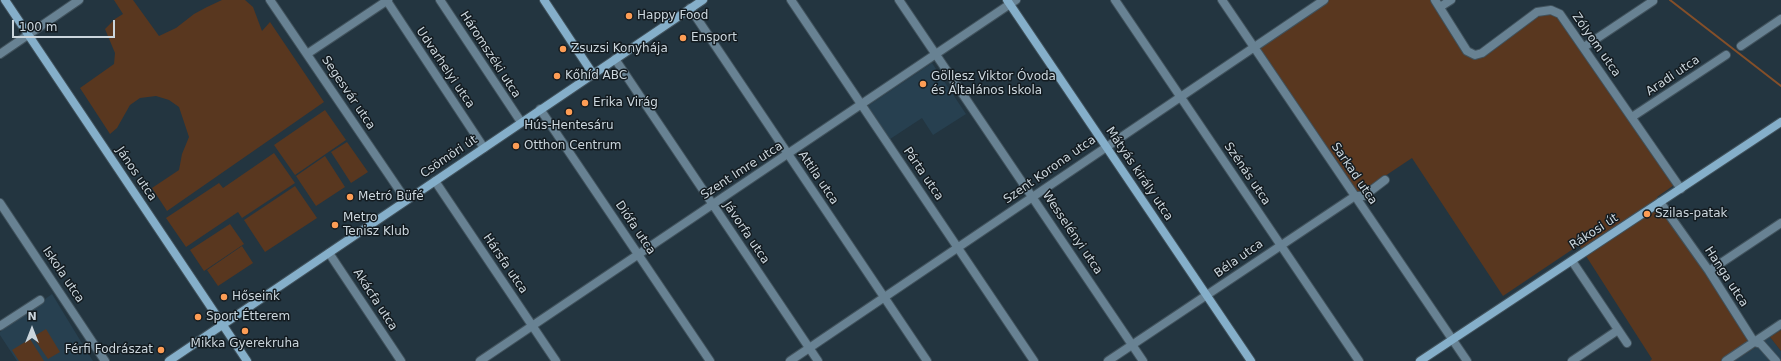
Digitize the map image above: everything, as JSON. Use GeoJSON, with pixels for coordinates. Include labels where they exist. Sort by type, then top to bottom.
{"type":"FeatureCollection","features":[{"type":"Feature","properties":{"kind":"main road","name":"János utca"},"geometry":{"type":"LineString","coordinates":[[5,0],[247,361]]}},
{"type":"Feature","properties":{"kind":"main road"},"geometry":{"type":"LineString","coordinates":[[544,0],[593,74]]}},
{"type":"Feature","properties":{"kind":"main road","name":"Csömöri út"},"geometry":{"type":"LineString","coordinates":[[169,361],[702,0]]}},
{"type":"Feature","properties":{"kind":"main road","name":"Mátyás király utca"},"geometry":{"type":"LineString","coordinates":[[1011,1],[1106,146],[1251,361]]}},
{"type":"Feature","properties":{"kind":"main road","name":"Rákosi út"},"geometry":{"type":"LineString","coordinates":[[1420,361],[1781,122]]}},
{"type":"Feature","properties":{"kind":"street"},"geometry":{"type":"LineString","coordinates":[[0,54],[79,0]]}},
{"type":"Feature","properties":{"kind":"street","name":"Segesvár utca"},"geometry":{"type":"LineString","coordinates":[[270,0],[406,200]]}},
{"type":"Feature","properties":{"kind":"street"},"geometry":{"type":"LineString","coordinates":[[307,54],[387,0]]}},
{"type":"Feature","properties":{"kind":"street","name":"Udvarhelyi utca"},"geometry":{"type":"LineString","coordinates":[[387,0],[484,148]]}},
{"type":"Feature","properties":{"kind":"street","name":"Háromszéki utca"},"geometry":{"type":"LineString","coordinates":[[440,0],[521,122]]}},
{"type":"Feature","properties":{"kind":"street","name":"Párta utca"},"geometry":{"type":"LineString","coordinates":[[791,0],[1034,361]]}},
{"type":"Feature","properties":{"kind":"street","name":"Wesselényi utca"},"geometry":{"type":"LineString","coordinates":[[899,0],[1143,361]]}},
{"type":"Feature","properties":{"kind":"street","name":"Szénás utca"},"geometry":{"type":"LineString","coordinates":[[1115,0],[1359,361]]}},
{"type":"Feature","properties":{"kind":"street","name":"Sarkad utca"},"geometry":{"type":"LineString","coordinates":[[1222,0],[1467,361]]}},
{"type":"Feature","properties":{"kind":"street","name":"Szent Korona utca"},"geometry":{"type":"LineString","coordinates":[[790,361],[1324,0]]}},
{"type":"Feature","properties":{"kind":"street","name":"Zólyom utca"},"geometry":{"type":"LineString","coordinates":[[1435,0],[1467,51],[1478,55],[1532,15],[1546,10],[1560,14],[1681,189]]}},
{"type":"Feature","properties":{"kind":"street"},"geometry":{"type":"LineString","coordinates":[[1440,7],[1451,0]]}},
{"type":"Feature","properties":{"kind":"street","name":"Szent Imre utca"},"geometry":{"type":"LineString","coordinates":[[480,361],[712,204],[862,105],[1011,1]]}},
{"type":"Feature","properties":{"kind":"street"},"geometry":{"type":"LineString","coordinates":[[1584,47],[1653,1]]}},
{"type":"Feature","properties":{"kind":"street","name":"Attila utca"},"geometry":{"type":"LineString","coordinates":[[690,8],[927,361]]}},
{"type":"Feature","properties":{"kind":"street"},"geometry":{"type":"LineString","coordinates":[[1741,46],[1781,19]]}},
{"type":"Feature","properties":{"kind":"street","name":"Aradi utca"},"geometry":{"type":"LineString","coordinates":[[1632,117],[1726,55]]}},
{"type":"Feature","properties":{"kind":"street","name":"Jávorfa utca"},"geometry":{"type":"LineString","coordinates":[[615,59],[818,361]]}},
{"type":"Feature","properties":{"kind":"street","name":"Diófa utca"},"geometry":{"type":"LineString","coordinates":[[540,109],[710,361]]}},
{"type":"Feature","properties":{"kind":"street","name":"Béla utca"},"geometry":{"type":"LineString","coordinates":[[1108,361],[1355,196],[1364,196],[1386,180]]}},
{"type":"Feature","properties":{"kind":"street","name":"Hársfa utca"},"geometry":{"type":"LineString","coordinates":[[435,181],[556,361]]}},
{"type":"Feature","properties":{"kind":"street","name":"Hanga utca"},"geometry":{"type":"LineString","coordinates":[[1660,202],[1709,271],[1754,342],[1761,344],[1776,361]]}},
{"type":"Feature","properties":{"kind":"street","name":"Iskola utca"},"geometry":{"type":"LineString","coordinates":[[0,203],[105,361]]}},
{"type":"Feature","properties":{"kind":"street"},"geometry":{"type":"LineString","coordinates":[[1709,271],[1781,224]]}},
{"type":"Feature","properties":{"kind":"street","name":"Akácfa utca"},"geometry":{"type":"LineString","coordinates":[[329,253],[401,361]]}},
{"type":"Feature","properties":{"kind":"street"},"geometry":{"type":"LineString","coordinates":[[1572,260],[1627,343]]}},
{"type":"Feature","properties":{"kind":"street"},"geometry":{"type":"LineString","coordinates":[[0,326],[40,300]]}},
{"type":"Feature","properties":{"kind":"street"},"geometry":{"type":"LineString","coordinates":[[1726,361],[1781,324]]}},
{"type":"Feature","properties":{"kind":"street"},"geometry":{"type":"LineString","coordinates":[[1572,361],[1618,330]]}},
{"type":"Feature","properties":{"kind":"shaded area"},"geometry":{"type":"Polygon","coordinates":[[[114,0],[133,0],[159,36],[176,28],[194,14],[222,0],[245,0],[253,7],[262,31],[270,22],[324,102],[167,211],[152,188],[179,170],[182,154],[189,137],[179,107],[169,100],[156,96],[140,98],[130,105],[117,128],[110,134],[80,88],[114,64],[115,53],[105,29],[115,19],[123,14],[114,0]]]}},
{"type":"Feature","properties":{"kind":"shaded area"},"geometry":{"type":"Polygon","coordinates":[[[1324,0],[1435,0],[1475,55],[1532,15],[1555,11],[1677,183],[1657,197],[1756,347],[1734,361],[1650,361],[1652,359],[1579,245],[1503,296],[1412,158],[1355,196],[1255,48],[1324,0]]]}},
{"type":"Feature","properties":{"kind":"shaded area","name":"Göllesz Viktor Óvoda és Általános Iskola"},"geometry":{"type":"Polygon","coordinates":[[[932,63],[966,114],[933,135],[922,118],[890,139],[868,106],[932,63]]]}},
{"type":"Feature","properties":{"kind":"shaded area"},"geometry":{"type":"Polygon","coordinates":[[[325,110],[346,140],[295,175],[274,145],[325,110]]]}},
{"type":"Feature","properties":{"kind":"shaded area"},"geometry":{"type":"Polygon","coordinates":[[[347,142],[368,172],[351,183],[331,152],[347,142]]]}},
{"type":"Feature","properties":{"kind":"shaded area"},"geometry":{"type":"Polygon","coordinates":[[[274,153],[295,183],[242,218],[238,212],[186,247],[166,218],[219,183],[223,188],[274,153]]]}},
{"type":"Feature","properties":{"kind":"shaded area"},"geometry":{"type":"Polygon","coordinates":[[[325,156],[345,187],[316,206],[296,176],[325,156]]]}},
{"type":"Feature","properties":{"kind":"shaded area"},"geometry":{"type":"Polygon","coordinates":[[[295,186],[317,218],[265,252],[244,220],[295,186]]]}},
{"type":"Feature","properties":{"kind":"shaded area"},"geometry":{"type":"Polygon","coordinates":[[[230,224],[244,244],[204,271],[190,250],[230,224]]]}},
{"type":"Feature","properties":{"kind":"shaded area"},"geometry":{"type":"Polygon","coordinates":[[[242,246],[253,263],[218,286],[207,270],[242,246]]]}},
{"type":"Feature","properties":{"kind":"shaded area"},"geometry":{"type":"Polygon","coordinates":[[[52,294],[93,361],[17,361],[0,335],[0,332],[52,294]]]}},
{"type":"Feature","properties":{"kind":"shaded area"},"geometry":{"type":"Polygon","coordinates":[[[46,329],[60,352],[48,359],[33,337],[46,329]]]}},
{"type":"Feature","properties":{"kind":"shaded area"},"geometry":{"type":"Polygon","coordinates":[[[1781,330],[1781,351],[1770,337],[1781,330]]]}},
{"type":"Feature","properties":{"kind":"shaded area"},"geometry":{"type":"Polygon","coordinates":[[[1770,337],[1781,351],[1781,361],[1734,361],[1770,337]]]}},
{"type":"Feature","properties":{"kind":"shaded area"},"geometry":{"type":"Polygon","coordinates":[[[30,339],[44,361],[19,361],[12,350],[30,339]]]}},
{"type":"Feature","properties":{"kind":"waterway","name":"Szilas-patak"},"geometry":{"type":"LineString","coordinates":[[1670,0],[1781,86]]}},
{"type":"Feature","properties":{"kind":"place","name":"Happy Food"},"geometry":{"type":"Point","coordinates":[629,16]}},
{"type":"Feature","properties":{"kind":"place","name":"Ensport"},"geometry":{"type":"Point","coordinates":[683,38]}},
{"type":"Feature","properties":{"kind":"place","name":"Zsuzsi Konyhája"},"geometry":{"type":"Point","coordinates":[563,49]}},
{"type":"Feature","properties":{"kind":"place","name":"Kőhíd ABC"},"geometry":{"type":"Point","coordinates":[557,76]}},
{"type":"Feature","properties":{"kind":"place","name":"Göllesz Viktor Óvoda és Általános Iskola"},"geometry":{"type":"Point","coordinates":[923,84]}},
{"type":"Feature","properties":{"kind":"place","name":"Erika Virág"},"geometry":{"type":"Point","coordinates":[585,103]}},
{"type":"Feature","properties":{"kind":"place","name":"Hús-Hentesáru"},"geometry":{"type":"Point","coordinates":[569,112]}},
{"type":"Feature","properties":{"kind":"place","name":"Otthon Centrum"},"geometry":{"type":"Point","coordinates":[516,146]}},
{"type":"Feature","properties":{"kind":"place","name":"Metró Büfé"},"geometry":{"type":"Point","coordinates":[350,197]}},
{"type":"Feature","properties":{"kind":"place","name":"Szilas-patak"},"geometry":{"type":"Point","coordinates":[1647,214]}},
{"type":"Feature","properties":{"kind":"place","name":"Metro Tenisz Klub"},"geometry":{"type":"Point","coordinates":[335,225]}},
{"type":"Feature","properties":{"kind":"place","name":"Hőseink"},"geometry":{"type":"Point","coordinates":[224,297]}},
{"type":"Feature","properties":{"kind":"place","name":"Sport Étterem"},"geometry":{"type":"Point","coordinates":[198,317]}},
{"type":"Feature","properties":{"kind":"place","name":"Mikka Gyerekruha"},"geometry":{"type":"Point","coordinates":[245,331]}},
{"type":"Feature","properties":{"kind":"place","name":"Férfi Fodrászat"},"geometry":{"type":"Point","coordinates":[161,350]}}]}
